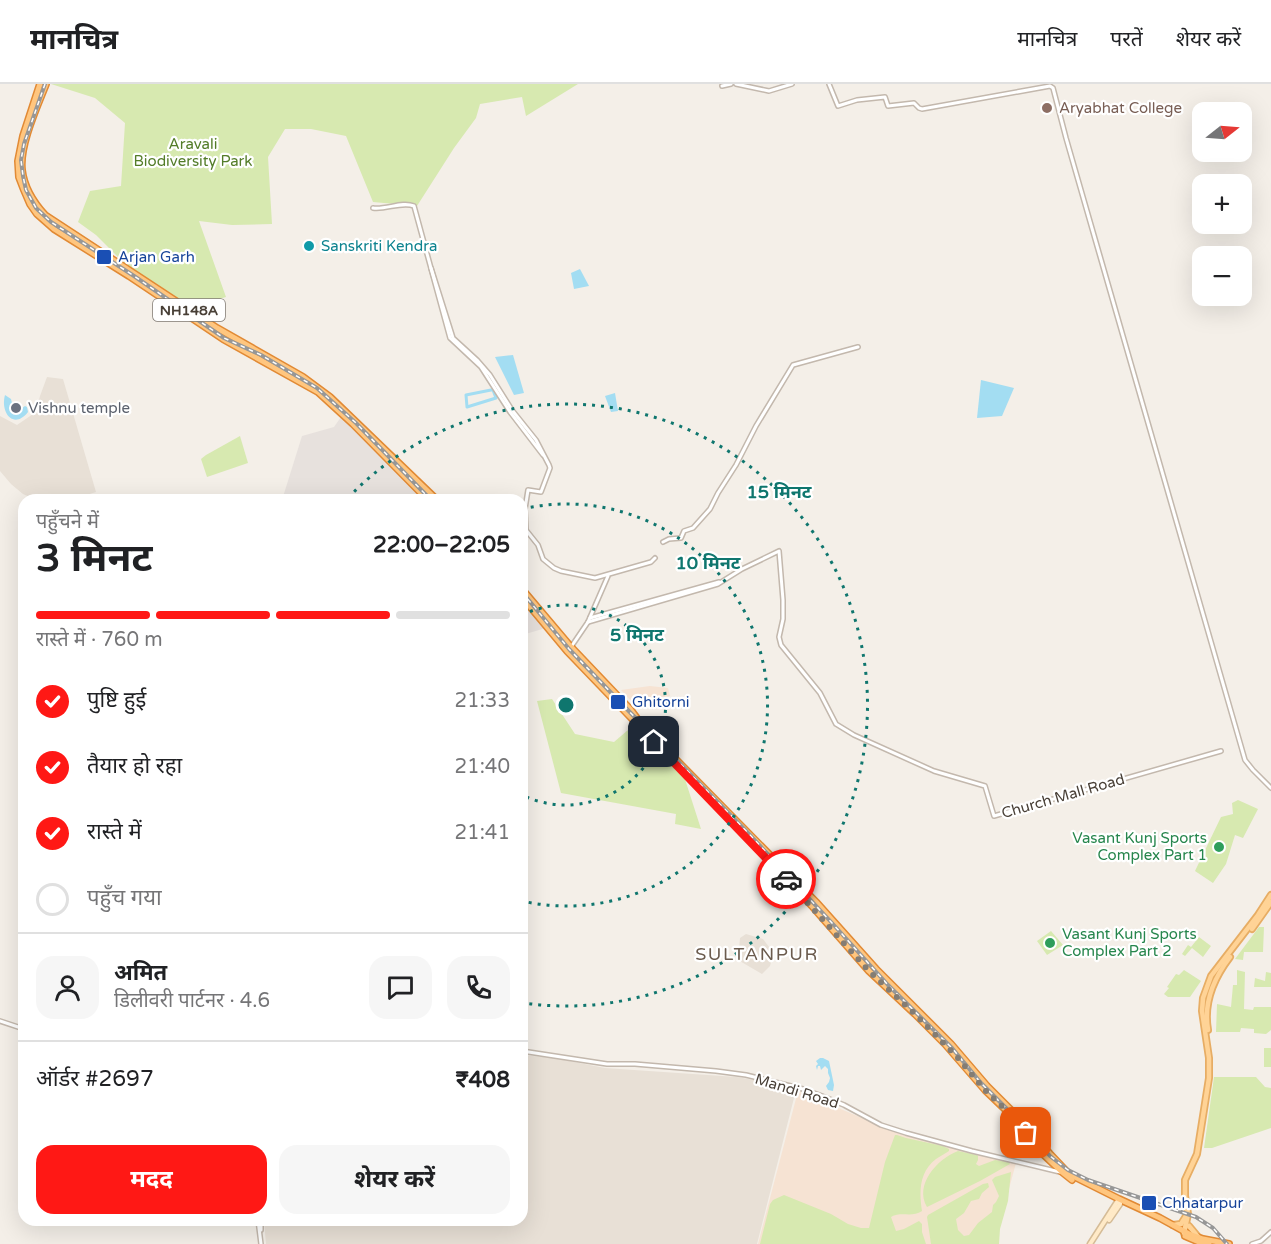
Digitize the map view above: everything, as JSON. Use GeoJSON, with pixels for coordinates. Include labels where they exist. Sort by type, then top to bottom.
{"type":"FeatureCollection","features":[{"type":"Feature","properties":{"kind":"highway","name":"NH148A"},"geometry":{"type":"LineString","coordinates":[[40,84],[25,136],[22,171],[31,195],[45,215],[260,356],[313,383],[326,393],[426,494]]}},
{"type":"Feature","properties":{"kind":"highway","name":"NH148A"},"geometry":{"type":"LineString","coordinates":[[25,136],[46,84]]}},
{"type":"Feature","properties":{"kind":"highway"},"geometry":{"type":"LineString","coordinates":[[528,597],[569,649]]}},
{"type":"Feature","properties":{"kind":"highway"},"geometry":{"type":"LineString","coordinates":[[528,604],[759,847],[816,902],[869,971],[961,1058],[985,1090],[1008,1112],[1043,1154],[1064,1173],[1199,1242],[1209,1244]]}},
{"type":"Feature","properties":{"kind":"highway"},"geometry":{"type":"LineString","coordinates":[[1064,1173],[1119,1202],[1173,1225],[1186,1235],[1229,1244]]}},
{"type":"Feature","properties":{"kind":"main road"},"geometry":{"type":"LineString","coordinates":[[1186,1235],[1187,1211],[1184,1185],[1197,1154],[1209,1078],[1209,1058],[1202,1011],[1203,998],[1211,976],[1271,895]]}},
{"type":"Feature","properties":{"kind":"main road"},"geometry":{"type":"LineString","coordinates":[[1186,1235],[1190,1215],[1186,1183],[1200,1150],[1211,1077],[1212,1061],[1206,1015],[1210,995],[1221,969],[1271,903]]}},
{"type":"Feature","properties":{"kind":"main road"},"geometry":{"type":"LineString","coordinates":[[1092,1244],[1119,1202]]}},
{"type":"Feature","properties":{"kind":"main road"},"geometry":{"type":"LineString","coordinates":[[1173,1225],[1183,1221],[1187,1211]]}},
{"type":"Feature","properties":{"kind":"main road"},"geometry":{"type":"LineString","coordinates":[[1189,1226],[1200,1238]]}},
{"type":"Feature","properties":{"kind":"street"},"geometry":{"type":"LineString","coordinates":[[722,86],[734,84],[772,91],[792,84]]}},
{"type":"Feature","properties":{"kind":"street"},"geometry":{"type":"LineString","coordinates":[[829,84],[838,106],[857,100],[885,97],[888,106],[915,103],[918,108],[922,109],[1050,86],[1054,89],[1066,138],[1247,764],[1271,788]]}},
{"type":"Feature","properties":{"kind":"street"},"geometry":{"type":"LineString","coordinates":[[373,208],[413,205],[450,338],[481,367],[498,390],[510,412],[545,456],[550,468],[541,492],[528,490],[527,494]]}},
{"type":"Feature","properties":{"kind":"street"},"geometry":{"type":"LineString","coordinates":[[663,542],[681,538],[684,531],[693,527],[710,510],[756,426],[793,365],[858,347]]}},
{"type":"Feature","properties":{"kind":"street"},"geometry":{"type":"LineString","coordinates":[[528,532],[538,544],[543,560],[560,571],[595,578],[651,562],[655,558]]}},
{"type":"Feature","properties":{"kind":"street","name":"Church Mall Road"},"geometry":{"type":"LineString","coordinates":[[589,620],[718,584],[742,569],[780,552],[783,600],[783,619],[779,638],[781,645],[820,693],[836,724],[854,735],[934,771],[985,786],[994,816],[1221,751]]}},
{"type":"Feature","properties":{"kind":"street"},"geometry":{"type":"LineString","coordinates":[[569,649],[589,620],[608,576]]}},
{"type":"Feature","properties":{"kind":"street"},"geometry":{"type":"LineString","coordinates":[[0,1021],[18,1027]]}},
{"type":"Feature","properties":{"kind":"street","name":"Mandi Road"},"geometry":{"type":"LineString","coordinates":[[528,1052],[606,1064],[746,1075],[822,1096],[880,1125],[972,1151],[1064,1173]]}},
{"type":"Feature","properties":{"kind":"street"},"geometry":{"type":"LineString","coordinates":[[260,1226],[262,1244]]}},
{"type":"Feature","properties":{"kind":"street"},"geometry":{"type":"LineString","coordinates":[[1252,1244],[1261,1241],[1271,1232]]}},
{"type":"Feature","properties":{"kind":"shaded area"},"geometry":{"type":"Polygon","coordinates":[[[47,377],[63,379],[96,492],[90,494],[23,494],[0,471],[0,416],[17,425],[36,412],[47,377]]]}},
{"type":"Feature","properties":{"kind":"shaded area"},"geometry":{"type":"Polygon","coordinates":[[[341,417],[421,494],[284,494],[302,436],[334,427],[341,417]]]}},
{"type":"Feature","properties":{"kind":"shaded area"},"geometry":{"type":"Polygon","coordinates":[[[528,606],[546,628],[528,633],[528,606]]]}},
{"type":"Feature","properties":{"kind":"shaded area"},"geometry":{"type":"Polygon","coordinates":[[[650,686],[668,688],[670,696],[635,705],[621,690],[650,686]]]}},
{"type":"Feature","properties":{"kind":"shaded area"},"geometry":{"type":"Polygon","coordinates":[[[746,934],[763,939],[769,947],[775,948],[770,966],[762,974],[738,960],[740,938],[746,934]]]}},
{"type":"Feature","properties":{"kind":"shaded area"},"geometry":{"type":"Polygon","coordinates":[[[528,1056],[605,1068],[737,1077],[796,1090],[757,1244],[266,1244],[264,1226],[528,1226],[528,1056]]]}},
{"type":"Feature","properties":{"kind":"shaded area"},"geometry":{"type":"Polygon","coordinates":[[[798,1091],[893,1131],[1016,1163],[994,1244],[758,1244],[798,1091]]]}},
{"type":"Feature","properties":{"kind":"green space","name":"Aravali Biodiversity Park"},"geometry":{"type":"Polygon","coordinates":[[[51,84],[578,84],[526,116],[522,97],[480,104],[476,118],[417,206],[373,202],[346,136],[311,129],[285,129],[268,157],[272,224],[232,225],[199,221],[226,297],[189,308],[125,264],[96,235],[78,222],[90,191],[121,186],[125,123],[95,98],[51,84]]]}},
{"type":"Feature","properties":{"kind":"green space"},"geometry":{"type":"Polygon","coordinates":[[[240,436],[248,463],[207,477],[201,459],[240,436]]]}},
{"type":"Feature","properties":{"kind":"green space"},"geometry":{"type":"Polygon","coordinates":[[[552,699],[575,734],[614,742],[635,724],[683,773],[701,829],[675,824],[676,814],[561,793],[537,701],[552,699]]]}},
{"type":"Feature","properties":{"kind":"green space","name":"Vasant Kunj Sports Complex Part 1"},"geometry":{"type":"Polygon","coordinates":[[[1238,800],[1258,809],[1243,838],[1235,835],[1226,864],[1213,883],[1195,871],[1221,817],[1233,814],[1232,803],[1238,800]]]}},
{"type":"Feature","properties":{"kind":"green space"},"geometry":{"type":"Polygon","coordinates":[[[1259,927],[1264,927],[1263,952],[1244,952],[1243,960],[1235,959],[1259,927]]]}},
{"type":"Feature","properties":{"kind":"green space","name":"Vasant Kunj Sports Complex Part 2"},"geometry":{"type":"Polygon","coordinates":[[[1051,931],[1063,945],[1047,955],[1037,941],[1051,931]]]}},
{"type":"Feature","properties":{"kind":"green space"},"geometry":{"type":"Polygon","coordinates":[[[1199,937],[1211,946],[1203,957],[1192,948],[1185,956],[1182,954],[1188,945],[1191,947],[1199,937]]]}},
{"type":"Feature","properties":{"kind":"green space"},"geometry":{"type":"Polygon","coordinates":[[[1184,970],[1201,981],[1190,997],[1168,997],[1164,994],[1169,988],[1167,987],[1176,974],[1179,975],[1184,970]]]}},
{"type":"Feature","properties":{"kind":"green space"},"geometry":{"type":"Polygon","coordinates":[[[1237,970],[1245,972],[1244,1009],[1271,1007],[1271,1030],[1266,1034],[1254,1033],[1254,1029],[1241,1028],[1240,1032],[1216,1032],[1217,1004],[1231,1007],[1233,985],[1237,985],[1237,970]]]}},
{"type":"Feature","properties":{"kind":"green space"},"geometry":{"type":"Polygon","coordinates":[[[1266,972],[1271,973],[1271,987],[1254,987],[1255,978],[1265,981],[1266,972]]]}},
{"type":"Feature","properties":{"kind":"green space"},"geometry":{"type":"Polygon","coordinates":[[[1264,1048],[1271,1048],[1271,1067],[1264,1067],[1264,1048]]]}},
{"type":"Feature","properties":{"kind":"green space"},"geometry":{"type":"Polygon","coordinates":[[[1214,1077],[1256,1077],[1265,1087],[1271,1088],[1271,1128],[1212,1148],[1204,1148],[1214,1077]]]}},
{"type":"Feature","properties":{"kind":"green space"},"geometry":{"type":"Polygon","coordinates":[[[895,1135],[949,1149],[930,1164],[923,1176],[922,1211],[891,1217],[896,1231],[919,1221],[922,1224],[926,1244],[760,1244],[770,1204],[784,1195],[831,1214],[848,1224],[869,1228],[885,1162],[895,1135]]]}},
{"type":"Feature","properties":{"kind":"green space"},"geometry":{"type":"Polygon","coordinates":[[[958,1151],[977,1155],[976,1164],[979,1166],[995,1160],[1010,1164],[927,1207],[923,1190],[930,1174],[942,1160],[958,1151]]]}},
{"type":"Feature","properties":{"kind":"green space"},"geometry":{"type":"Polygon","coordinates":[[[1011,1172],[1008,1201],[1000,1229],[999,1244],[931,1244],[928,1215],[988,1183],[989,1187],[979,1199],[971,1201],[964,1213],[956,1219],[958,1230],[964,1236],[969,1235],[978,1223],[992,1212],[993,1205],[999,1196],[992,1180],[1011,1172]]]}},
{"type":"Feature","properties":{"kind":"water"},"geometry":{"type":"Polygon","coordinates":[[[580,269],[589,286],[574,289],[571,273],[580,269]]]}},
{"type":"Feature","properties":{"kind":"water"},"geometry":{"type":"Polygon","coordinates":[[[513,355],[524,393],[514,395],[495,357],[513,355]]]}},
{"type":"Feature","properties":{"kind":"water"},"geometry":{"type":"Polygon","coordinates":[[[981,380],[1014,388],[1002,416],[977,418],[981,380]]]}},
{"type":"Feature","properties":{"kind":"water"},"geometry":{"type":"Polygon","coordinates":[[[615,393],[618,411],[611,412],[605,396],[615,393]]]}},
{"type":"Feature","properties":{"kind":"water"},"geometry":{"type":"Polygon","coordinates":[[[5,395],[11,399],[14,411],[25,406],[28,412],[18,419],[9,417],[5,408],[5,395]]]}},
{"type":"Feature","properties":{"kind":"water"},"geometry":{"type":"Polygon","coordinates":[[[820,1058],[829,1061],[833,1091],[828,1090],[826,1086],[830,1078],[828,1069],[825,1066],[821,1070],[818,1066],[817,1070],[816,1061],[820,1058]]]}},
{"type":"Feature","properties":{"kind":"waterway"},"geometry":{"type":"LineString","coordinates":[[496,389],[493,390],[496,398],[467,407],[466,395],[496,389]]}},
{"type":"Feature","properties":{"kind":"railway"},"geometry":{"type":"LineString","coordinates":[[45,84],[24,144],[21,160],[26,190],[36,208],[51,222],[224,338],[261,355],[317,388],[356,423],[425,494]]}},
{"type":"Feature","properties":{"kind":"railway"},"geometry":{"type":"LineString","coordinates":[[528,599],[569,649],[751,836],[888,985],[952,1048],[981,1083],[1050,1156],[1068,1170],[1088,1180],[1196,1217],[1213,1228],[1227,1244]]}},
{"type":"Feature","properties":{"kind":"way so far"},"geometry":{"type":"LineString","coordinates":[[786,879],[869,971],[958,1058],[1026,1133]]}},
{"type":"Feature","properties":{"kind":"place","name":"Aryabhat College"},"geometry":{"type":"Point","coordinates":[1047,108]}},
{"type":"Feature","properties":{"kind":"place","name":"Sanskriti Kendra"},"geometry":{"type":"Point","coordinates":[309,246]}},
{"type":"Feature","properties":{"kind":"place","name":"Arjan Garh"},"geometry":{"type":"Point","coordinates":[104,257]}},
{"type":"Feature","properties":{"kind":"place","name":"Vishnu temple"},"geometry":{"type":"Point","coordinates":[16,408]}},
{"type":"Feature","properties":{"kind":"place","name":"Ghitorni"},"geometry":{"type":"Point","coordinates":[618,702]}},
{"type":"Feature","properties":{"kind":"place","name":"Vasant Kunj Sports Complex Part 1"},"geometry":{"type":"Point","coordinates":[1219,847]}},
{"type":"Feature","properties":{"kind":"place","name":"Vasant Kunj Sports Complex Part 2"},"geometry":{"type":"Point","coordinates":[1050,943]}},
{"type":"Feature","properties":{"kind":"place","name":"Chhatarpur"},"geometry":{"type":"Point","coordinates":[1149,1203]}},
{"type":"Feature","properties":{"kind":"district","name":"SULTANPUR"},"geometry":{"type":"Point","coordinates":[757,954]}},
{"type":"Feature","properties":{"kind":"route"},"geometry":{"type":"LineString","coordinates":[[654,742],[786,879]]}}]}
